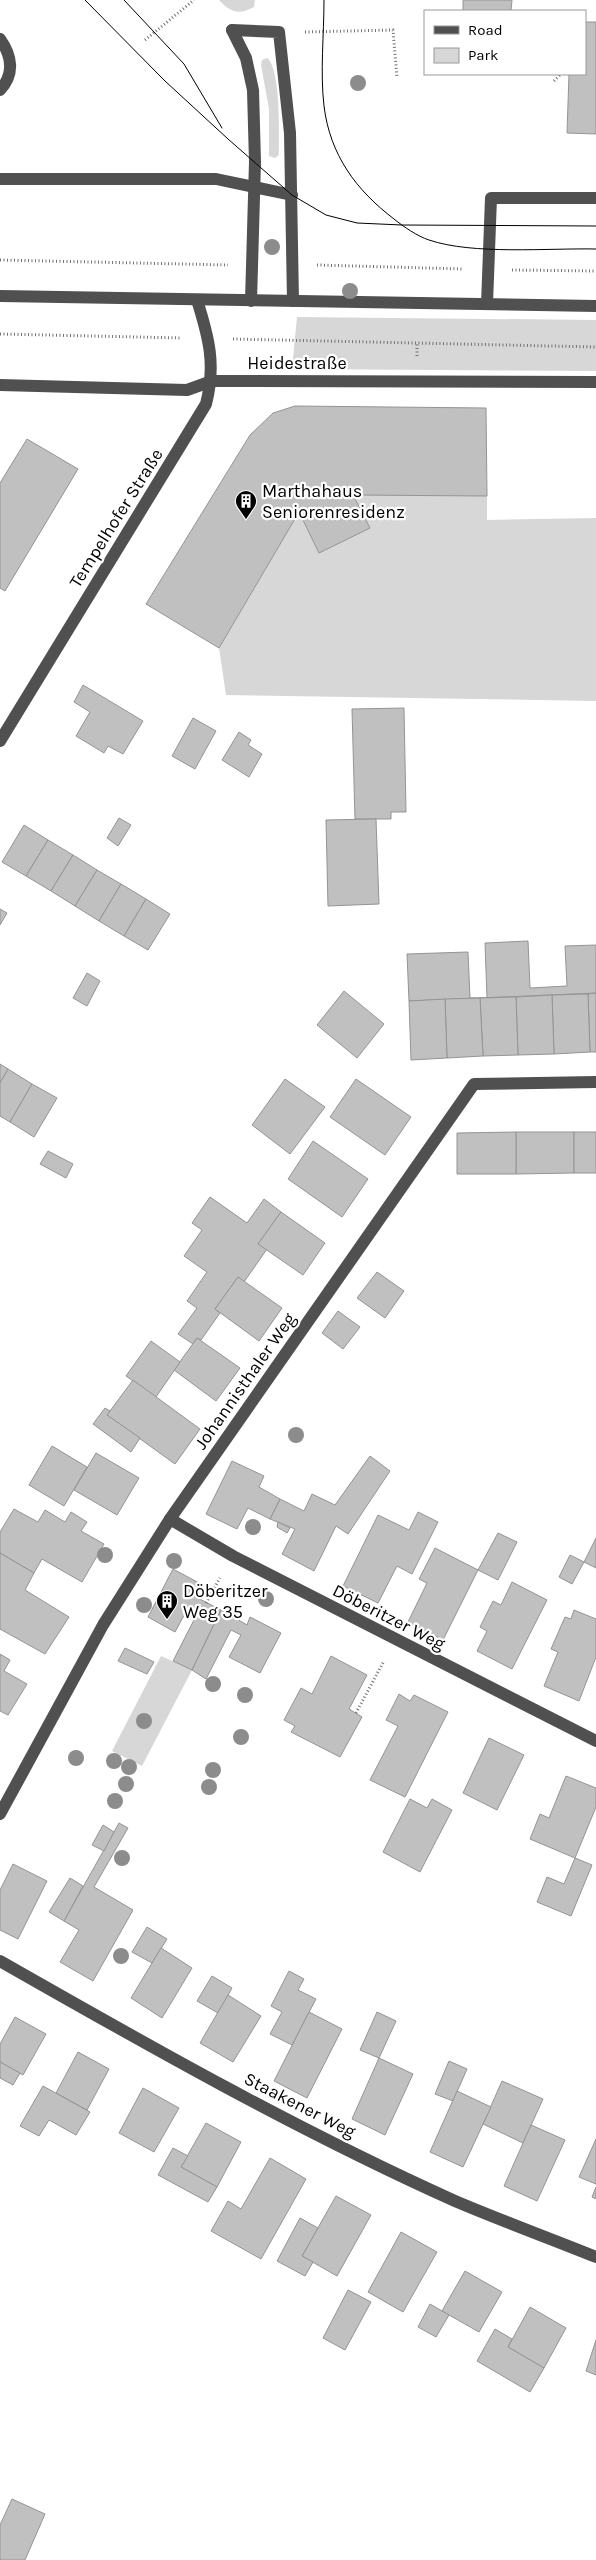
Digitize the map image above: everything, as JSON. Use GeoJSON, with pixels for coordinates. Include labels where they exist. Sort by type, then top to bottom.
{"type":"FeatureCollection","features":[{"type":"Feature","properties":{"kind":"street"},"geometry":{"type":"LineString","coordinates":[[251,301],[255,162],[253,90],[246,58],[232,30],[279,32],[290,133],[293,301]]}},
{"type":"Feature","properties":{"kind":"street"},"geometry":{"type":"LineString","coordinates":[[0,39],[10,60],[11,76],[0,90]]}},
{"type":"Feature","properties":{"kind":"street"},"geometry":{"type":"LineString","coordinates":[[0,179],[216,179],[292,195]]}},
{"type":"Feature","properties":{"kind":"street"},"geometry":{"type":"LineString","coordinates":[[487,304],[491,198],[596,198]]}},
{"type":"Feature","properties":{"kind":"street"},"geometry":{"type":"LineString","coordinates":[[0,296],[596,306]]}},
{"type":"Feature","properties":{"kind":"street","name":"Tempelhofer Straße"},"geometry":{"type":"LineString","coordinates":[[0,741],[206,404],[212,381],[209,338],[197,300]]}},
{"type":"Feature","properties":{"kind":"street","name":"Heidestraße"},"geometry":{"type":"LineString","coordinates":[[0,386],[188,390],[212,381],[596,382]]}},
{"type":"Feature","properties":{"kind":"street","name":"Johannisthaler Weg"},"geometry":{"type":"LineString","coordinates":[[0,1814],[103,1625],[170,1519],[474,1084],[596,1082]]}},
{"type":"Feature","properties":{"kind":"street","name":"Döberitzer Weg"},"geometry":{"type":"LineString","coordinates":[[170,1519],[233,1556],[396,1641],[596,1741]]}},
{"type":"Feature","properties":{"kind":"street","name":"Staakener Weg"},"geometry":{"type":"LineString","coordinates":[[0,1961],[151,2047],[287,2119],[456,2200],[596,2257]]}},
{"type":"Feature","properties":{"kind":"path"},"geometry":{"type":"LineString","coordinates":[[145,40],[194,0]]}},
{"type":"Feature","properties":{"kind":"path"},"geometry":{"type":"LineString","coordinates":[[279,32],[393,30],[397,78]]}},
{"type":"Feature","properties":{"kind":"path"},"geometry":{"type":"LineString","coordinates":[[554,81],[560,75]]}},
{"type":"Feature","properties":{"kind":"path"},"geometry":{"type":"LineString","coordinates":[[0,260],[251,266]]}},
{"type":"Feature","properties":{"kind":"path"},"geometry":{"type":"LineString","coordinates":[[292,265],[596,271]]}},
{"type":"Feature","properties":{"kind":"path"},"geometry":{"type":"LineString","coordinates":[[417,344],[596,347]]}},
{"type":"Feature","properties":{"kind":"path"},"geometry":{"type":"LineString","coordinates":[[356,1713],[396,1641]]}},
{"type":"Feature","properties":{"kind":"green space"},"geometry":{"type":"Polygon","coordinates":[[[219,0],[255,0],[254,7],[239,12],[227,8],[219,0]]]}},
{"type":"Feature","properties":{"kind":"green space"},"geometry":{"type":"Polygon","coordinates":[[[267,58],[272,64],[277,88],[279,155],[275,158],[269,156],[269,109],[261,65],[262,60],[267,58]]]}},
{"type":"Feature","properties":{"kind":"green space"},"geometry":{"type":"Polygon","coordinates":[[[297,317],[596,320],[596,371],[292,369],[297,317]]]}},
{"type":"Feature","properties":{"kind":"green space"},"geometry":{"type":"Polygon","coordinates":[[[353,495],[487,496],[487,520],[596,518],[596,701],[226,695],[219,648],[299,512],[319,553],[369,528],[353,495]]]}},
{"type":"Feature","properties":{"kind":"green space"},"geometry":{"type":"Polygon","coordinates":[[[161,1656],[192,1670],[142,1766],[112,1751],[161,1656]]]}},
{"type":"Feature","properties":{"kind":"building"},"geometry":{"type":"Polygon","coordinates":[[[463,0],[512,0],[511,10],[463,10],[463,0]]]}},
{"type":"Feature","properties":{"kind":"building"},"geometry":{"type":"Polygon","coordinates":[[[586,22],[596,22],[596,134],[567,133],[569,75],[586,75],[586,22]]]}},
{"type":"Feature","properties":{"kind":"building","name":"Marthahaus Seniorenresidenz"},"geometry":{"type":"Polygon","coordinates":[[[295,406],[486,408],[487,496],[353,495],[370,528],[319,553],[299,512],[219,648],[146,604],[250,435],[273,413],[295,406]]]}},
{"type":"Feature","properties":{"kind":"building"},"geometry":{"type":"Polygon","coordinates":[[[27,439],[78,469],[5,591],[0,588],[0,483],[27,439]]]}},
{"type":"Feature","properties":{"kind":"building"},"geometry":{"type":"Polygon","coordinates":[[[83,685],[143,721],[123,754],[108,746],[104,753],[76,736],[90,712],[74,702],[83,685]]]}},
{"type":"Feature","properties":{"kind":"building"},"geometry":{"type":"Polygon","coordinates":[[[404,708],[406,812],[391,812],[391,819],[355,819],[352,709],[404,708]]]}},
{"type":"Feature","properties":{"kind":"building"},"geometry":{"type":"Polygon","coordinates":[[[193,718],[216,731],[195,769],[172,756],[193,718]]]}},
{"type":"Feature","properties":{"kind":"building"},"geometry":{"type":"Polygon","coordinates":[[[239,732],[251,740],[248,745],[262,754],[249,777],[222,760],[239,732]]]}},
{"type":"Feature","properties":{"kind":"building"},"geometry":{"type":"Polygon","coordinates":[[[119,818],[131,825],[118,846],[107,838],[119,818]]]}},
{"type":"Feature","properties":{"kind":"building"},"geometry":{"type":"Polygon","coordinates":[[[376,819],[379,904],[328,906],[326,820],[376,819]]]}},
{"type":"Feature","properties":{"kind":"building"},"geometry":{"type":"Polygon","coordinates":[[[24,825],[48,840],[26,876],[2,862],[24,825]]]}},
{"type":"Feature","properties":{"kind":"building"},"geometry":{"type":"Polygon","coordinates":[[[48,840],[73,855],[51,891],[26,876],[48,840]]]}},
{"type":"Feature","properties":{"kind":"building"},"geometry":{"type":"Polygon","coordinates":[[[73,855],[97,870],[75,906],[51,891],[73,855]]]}},
{"type":"Feature","properties":{"kind":"building"},"geometry":{"type":"Polygon","coordinates":[[[97,870],[121,884],[99,921],[75,906],[97,870]]]}},
{"type":"Feature","properties":{"kind":"building"},"geometry":{"type":"Polygon","coordinates":[[[121,884],[146,899],[124,936],[99,921],[121,884]]]}},
{"type":"Feature","properties":{"kind":"building"},"geometry":{"type":"Polygon","coordinates":[[[146,899],[170,914],[148,950],[124,936],[146,899]]]}},
{"type":"Feature","properties":{"kind":"building"},"geometry":{"type":"Polygon","coordinates":[[[0,909],[7,913],[0,925],[0,909]]]}},
{"type":"Feature","properties":{"kind":"building"},"geometry":{"type":"Polygon","coordinates":[[[528,941],[530,988],[567,986],[565,946],[596,945],[596,993],[487,998],[485,943],[528,941]]]}},
{"type":"Feature","properties":{"kind":"building"},"geometry":{"type":"Polygon","coordinates":[[[468,952],[470,998],[479,998],[409,1001],[407,954],[468,952]]]}},
{"type":"Feature","properties":{"kind":"building"},"geometry":{"type":"Polygon","coordinates":[[[87,973],[100,981],[87,1006],[73,998],[87,973]]]}},
{"type":"Feature","properties":{"kind":"building"},"geometry":{"type":"Polygon","coordinates":[[[344,991],[384,1024],[357,1058],[317,1025],[344,991]]]}},
{"type":"Feature","properties":{"kind":"building"},"geometry":{"type":"Polygon","coordinates":[[[596,993],[596,1052],[590,1052],[588,994],[596,993]]]}},
{"type":"Feature","properties":{"kind":"building"},"geometry":{"type":"Polygon","coordinates":[[[588,994],[590,1052],[554,1054],[552,995],[588,994]]]}},
{"type":"Feature","properties":{"kind":"building"},"geometry":{"type":"Polygon","coordinates":[[[552,995],[554,1054],[518,1055],[516,997],[552,995]]]}},
{"type":"Feature","properties":{"kind":"building"},"geometry":{"type":"Polygon","coordinates":[[[516,997],[518,1055],[483,1056],[480,998],[516,997]]]}},
{"type":"Feature","properties":{"kind":"building"},"geometry":{"type":"Polygon","coordinates":[[[480,998],[483,1056],[447,1058],[445,999],[480,998]]]}},
{"type":"Feature","properties":{"kind":"building"},"geometry":{"type":"Polygon","coordinates":[[[445,999],[447,1058],[411,1060],[409,1001],[445,999]]]}},
{"type":"Feature","properties":{"kind":"building"},"geometry":{"type":"Polygon","coordinates":[[[0,1064],[8,1069],[0,1083],[0,1064]]]}},
{"type":"Feature","properties":{"kind":"building"},"geometry":{"type":"Polygon","coordinates":[[[8,1069],[32,1084],[10,1122],[0,1116],[0,1083],[8,1069]]]}},
{"type":"Feature","properties":{"kind":"building"},"geometry":{"type":"Polygon","coordinates":[[[285,1079],[325,1107],[290,1154],[252,1125],[285,1079]]]}},
{"type":"Feature","properties":{"kind":"building"},"geometry":{"type":"Polygon","coordinates":[[[356,1079],[411,1117],[385,1155],[330,1117],[356,1079]]]}},
{"type":"Feature","properties":{"kind":"building"},"geometry":{"type":"Polygon","coordinates":[[[32,1084],[57,1098],[34,1137],[10,1122],[32,1084]]]}},
{"type":"Feature","properties":{"kind":"building"},"geometry":{"type":"Polygon","coordinates":[[[516,1132],[574,1132],[574,1173],[516,1174],[516,1132]]]}},
{"type":"Feature","properties":{"kind":"building"},"geometry":{"type":"Polygon","coordinates":[[[516,1132],[516,1174],[457,1174],[457,1133],[516,1132]]]}},
{"type":"Feature","properties":{"kind":"building"},"geometry":{"type":"Polygon","coordinates":[[[574,1132],[596,1132],[596,1173],[574,1173],[574,1132]]]}},
{"type":"Feature","properties":{"kind":"building"},"geometry":{"type":"Polygon","coordinates":[[[313,1141],[368,1179],[342,1217],[288,1179],[313,1141]]]}},
{"type":"Feature","properties":{"kind":"building"},"geometry":{"type":"Polygon","coordinates":[[[48,1151],[73,1164],[66,1178],[40,1164],[48,1151]]]}},
{"type":"Feature","properties":{"kind":"building"},"geometry":{"type":"Polygon","coordinates":[[[210,1197],[247,1223],[264,1199],[281,1212],[258,1244],[267,1249],[244,1282],[238,1277],[215,1309],[220,1313],[201,1340],[197,1338],[193,1344],[178,1334],[197,1308],[187,1301],[207,1272],[184,1256],[202,1230],[192,1223],[210,1197]]]}},
{"type":"Feature","properties":{"kind":"building"},"geometry":{"type":"Polygon","coordinates":[[[281,1212],[325,1243],[303,1275],[258,1244],[281,1212]]]}},
{"type":"Feature","properties":{"kind":"building"},"geometry":{"type":"Polygon","coordinates":[[[377,1272],[404,1291],[385,1318],[357,1298],[377,1272]]]}},
{"type":"Feature","properties":{"kind":"building"},"geometry":{"type":"Polygon","coordinates":[[[238,1277],[282,1308],[259,1341],[215,1309],[238,1277]]]}},
{"type":"Feature","properties":{"kind":"building"},"geometry":{"type":"Polygon","coordinates":[[[338,1311],[360,1327],[343,1349],[322,1333],[338,1311]]]}},
{"type":"Feature","properties":{"kind":"building"},"geometry":{"type":"Polygon","coordinates":[[[197,1338],[240,1368],[216,1401],[174,1370],[197,1338]]]}},
{"type":"Feature","properties":{"kind":"building"},"geometry":{"type":"Polygon","coordinates":[[[151,1341],[180,1362],[156,1397],[126,1376],[151,1341]]]}},
{"type":"Feature","properties":{"kind":"building"},"geometry":{"type":"Polygon","coordinates":[[[133,1380],[200,1429],[175,1464],[107,1415],[133,1380]]]}},
{"type":"Feature","properties":{"kind":"building"},"geometry":{"type":"Polygon","coordinates":[[[105,1408],[110,1411],[107,1415],[140,1438],[131,1452],[93,1424],[105,1408]]]}},
{"type":"Feature","properties":{"kind":"building"},"geometry":{"type":"Polygon","coordinates":[[[52,1446],[87,1467],[64,1506],[29,1485],[52,1446]]]}},
{"type":"Feature","properties":{"kind":"building"},"geometry":{"type":"Polygon","coordinates":[[[96,1453],[139,1478],[117,1515],[74,1490],[96,1453]]]}},
{"type":"Feature","properties":{"kind":"building"},"geometry":{"type":"Polygon","coordinates":[[[370,1456],[390,1471],[348,1534],[336,1526],[314,1571],[282,1554],[295,1529],[270,1519],[280,1499],[304,1511],[312,1494],[335,1505],[370,1456]]]}},
{"type":"Feature","properties":{"kind":"building"},"geometry":{"type":"Polygon","coordinates":[[[232,1461],[264,1476],[259,1487],[280,1499],[270,1519],[248,1508],[237,1529],[206,1514],[232,1461]]]}},
{"type":"Feature","properties":{"kind":"building"},"geometry":{"type":"Polygon","coordinates":[[[14,1509],[38,1522],[45,1510],[65,1522],[71,1512],[87,1522],[81,1531],[104,1544],[82,1582],[42,1559],[34,1573],[0,1553],[0,1532],[14,1509]]]}},
{"type":"Feature","properties":{"kind":"building"},"geometry":{"type":"Polygon","coordinates":[[[418,1512],[438,1522],[412,1574],[397,1566],[378,1603],[343,1586],[378,1515],[409,1530],[418,1512]]]}},
{"type":"Feature","properties":{"kind":"building"},"geometry":{"type":"Polygon","coordinates":[[[278,1522],[290,1528],[287,1533],[277,1527],[278,1522]]]}},
{"type":"Feature","properties":{"kind":"building"},"geometry":{"type":"Polygon","coordinates":[[[498,1533],[517,1542],[498,1580],[478,1570],[498,1533]]]}},
{"type":"Feature","properties":{"kind":"building"},"geometry":{"type":"Polygon","coordinates":[[[596,1538],[596,1568],[584,1562],[596,1538]]]}},
{"type":"Feature","properties":{"kind":"building"},"geometry":{"type":"Polygon","coordinates":[[[435,1548],[478,1570],[443,1640],[408,1622],[427,1583],[419,1579],[435,1548]]]}},
{"type":"Feature","properties":{"kind":"building"},"geometry":{"type":"Polygon","coordinates":[[[0,1553],[34,1573],[25,1590],[69,1617],[45,1654],[0,1629],[0,1553]]]}},
{"type":"Feature","properties":{"kind":"building"},"geometry":{"type":"Polygon","coordinates":[[[570,1555],[584,1562],[572,1584],[559,1577],[570,1555]]]}},
{"type":"Feature","properties":{"kind":"building","name":"Döberitzer Weg 35"},"geometry":{"type":"Polygon","coordinates":[[[173,1569],[201,1584],[194,1596],[221,1610],[192,1670],[173,1661],[198,1612],[188,1608],[175,1632],[148,1617],[173,1569]]]}},
{"type":"Feature","properties":{"kind":"building"},"geometry":{"type":"Polygon","coordinates":[[[512,1582],[547,1600],[512,1669],[477,1651],[487,1631],[480,1627],[493,1601],[501,1605],[512,1582]]]}},
{"type":"Feature","properties":{"kind":"building"},"geometry":{"type":"Polygon","coordinates":[[[221,1610],[247,1625],[250,1617],[281,1633],[260,1673],[229,1657],[241,1635],[231,1630],[206,1679],[192,1670],[221,1610]]]}},
{"type":"Feature","properties":{"kind":"building"},"geometry":{"type":"Polygon","coordinates":[[[574,1610],[596,1619],[596,1657],[579,1701],[544,1686],[558,1652],[551,1649],[565,1617],[571,1619],[574,1610]]]}},
{"type":"Feature","properties":{"kind":"building"},"geometry":{"type":"Polygon","coordinates":[[[125,1648],[154,1662],[147,1674],[118,1661],[125,1648]]]}},
{"type":"Feature","properties":{"kind":"building"},"geometry":{"type":"Polygon","coordinates":[[[0,1654],[10,1660],[4,1671],[27,1684],[8,1715],[0,1711],[0,1654]]]}},
{"type":"Feature","properties":{"kind":"building"},"geometry":{"type":"Polygon","coordinates":[[[331,1656],[367,1675],[349,1709],[362,1717],[340,1757],[291,1732],[295,1726],[284,1720],[301,1688],[312,1694],[331,1656]]]}},
{"type":"Feature","properties":{"kind":"building"},"geometry":{"type":"Polygon","coordinates":[[[399,1694],[410,1701],[414,1695],[448,1712],[405,1797],[370,1780],[398,1726],[386,1720],[399,1694]]]}},
{"type":"Feature","properties":{"kind":"building"},"geometry":{"type":"Polygon","coordinates":[[[489,1738],[524,1755],[497,1810],[463,1793],[489,1738]]]}},
{"type":"Feature","properties":{"kind":"building"},"geometry":{"type":"Polygon","coordinates":[[[566,1776],[596,1788],[596,1807],[575,1858],[530,1839],[540,1814],[549,1818],[566,1776]]]}},
{"type":"Feature","properties":{"kind":"building"},"geometry":{"type":"Polygon","coordinates":[[[410,1799],[427,1808],[432,1799],[452,1810],[420,1872],[383,1852],[410,1799]]]}},
{"type":"Feature","properties":{"kind":"building"},"geometry":{"type":"Polygon","coordinates":[[[119,1823],[128,1828],[94,1887],[133,1910],[93,1981],[60,1962],[79,1930],[64,1921],[119,1823]]]}},
{"type":"Feature","properties":{"kind":"building"},"geometry":{"type":"Polygon","coordinates":[[[103,1825],[114,1832],[104,1851],[92,1845],[103,1825]]]}},
{"type":"Feature","properties":{"kind":"building"},"geometry":{"type":"Polygon","coordinates":[[[575,1858],[592,1865],[571,1916],[537,1902],[547,1877],[564,1884],[575,1858]]]}},
{"type":"Feature","properties":{"kind":"building"},"geometry":{"type":"Polygon","coordinates":[[[13,1864],[47,1881],[18,1939],[0,1930],[0,1890],[13,1864]]]}},
{"type":"Feature","properties":{"kind":"building"},"geometry":{"type":"Polygon","coordinates":[[[70,1878],[83,1886],[64,1921],[49,1912],[70,1878]]]}},
{"type":"Feature","properties":{"kind":"building"},"geometry":{"type":"Polygon","coordinates":[[[147,1927],[167,1939],[152,1963],[132,1952],[147,1927]]]}},
{"type":"Feature","properties":{"kind":"building"},"geometry":{"type":"Polygon","coordinates":[[[161,1948],[192,1968],[162,2018],[131,1998],[161,1948]]]}},
{"type":"Feature","properties":{"kind":"building"},"geometry":{"type":"Polygon","coordinates":[[[289,1971],[304,1979],[298,1990],[316,1999],[292,2045],[270,2034],[282,2012],[271,2006],[289,1971]]]}},
{"type":"Feature","properties":{"kind":"building"},"geometry":{"type":"Polygon","coordinates":[[[212,1976],[232,1988],[218,2013],[197,2001],[212,1976]]]}},
{"type":"Feature","properties":{"kind":"building"},"geometry":{"type":"Polygon","coordinates":[[[228,1995],[261,2016],[233,2062],[200,2043],[228,1995]]]}},
{"type":"Feature","properties":{"kind":"building"},"geometry":{"type":"Polygon","coordinates":[[[309,2012],[342,2029],[307,2098],[274,2081],[309,2012]]]}},
{"type":"Feature","properties":{"kind":"building"},"geometry":{"type":"Polygon","coordinates":[[[377,2012],[396,2021],[379,2058],[360,2050],[377,2012]]]}},
{"type":"Feature","properties":{"kind":"building"},"geometry":{"type":"Polygon","coordinates":[[[15,2017],[46,2034],[23,2075],[0,2062],[0,2044],[15,2017]]]}},
{"type":"Feature","properties":{"kind":"building"},"geometry":{"type":"Polygon","coordinates":[[[78,2052],[109,2069],[87,2110],[56,2093],[78,2052]]]}},
{"type":"Feature","properties":{"kind":"building"},"geometry":{"type":"Polygon","coordinates":[[[379,2058],[413,2074],[385,2135],[352,2119],[379,2058]]]}},
{"type":"Feature","properties":{"kind":"building"},"geometry":{"type":"Polygon","coordinates":[[[449,2061],[467,2069],[453,2101],[435,2094],[449,2061]]]}},
{"type":"Feature","properties":{"kind":"building"},"geometry":{"type":"Polygon","coordinates":[[[0,2062],[20,2073],[13,2085],[0,2078],[0,2062]]]}},
{"type":"Feature","properties":{"kind":"building"},"geometry":{"type":"Polygon","coordinates":[[[502,2081],[543,2099],[523,2143],[483,2124],[502,2081]]]}},
{"type":"Feature","properties":{"kind":"building"},"geometry":{"type":"Polygon","coordinates":[[[43,2086],[90,2112],[76,2135],[49,2120],[39,2136],[20,2126],[43,2086]]]}},
{"type":"Feature","properties":{"kind":"building"},"geometry":{"type":"Polygon","coordinates":[[[143,2088],[179,2108],[154,2152],[119,2133],[143,2088]]]}},
{"type":"Feature","properties":{"kind":"building"},"geometry":{"type":"Polygon","coordinates":[[[457,2091],[491,2107],[463,2167],[430,2152],[457,2091]]]}},
{"type":"Feature","properties":{"kind":"building"},"geometry":{"type":"Polygon","coordinates":[[[206,2123],[241,2142],[217,2187],[181,2167],[206,2123]]]}},
{"type":"Feature","properties":{"kind":"building"},"geometry":{"type":"Polygon","coordinates":[[[531,2125],[565,2140],[537,2201],[504,2186],[531,2125]]]}},
{"type":"Feature","properties":{"kind":"building"},"geometry":{"type":"Polygon","coordinates":[[[596,2139],[596,2184],[579,2177],[596,2139]]]}},
{"type":"Feature","properties":{"kind":"building"},"geometry":{"type":"Polygon","coordinates":[[[173,2148],[188,2156],[181,2167],[217,2187],[208,2202],[158,2175],[173,2148]]]}},
{"type":"Feature","properties":{"kind":"building"},"geometry":{"type":"Polygon","coordinates":[[[270,2158],[306,2179],[261,2259],[211,2231],[228,2201],[241,2209],[270,2158]]]}},
{"type":"Feature","properties":{"kind":"building"},"geometry":{"type":"Polygon","coordinates":[[[596,2187],[596,2199],[592,2197],[596,2187]]]}},
{"type":"Feature","properties":{"kind":"building"},"geometry":{"type":"Polygon","coordinates":[[[336,2196],[371,2215],[337,2276],[302,2256],[336,2196]]]}},
{"type":"Feature","properties":{"kind":"building"},"geometry":{"type":"Polygon","coordinates":[[[300,2218],[318,2228],[302,2256],[313,2262],[305,2276],[277,2261],[300,2218]]]}},
{"type":"Feature","properties":{"kind":"building"},"geometry":{"type":"Polygon","coordinates":[[[401,2232],[437,2252],[403,2312],[368,2292],[401,2232]]]}},
{"type":"Feature","properties":{"kind":"building"},"geometry":{"type":"Polygon","coordinates":[[[465,2271],[502,2292],[479,2332],[442,2311],[465,2271]]]}},
{"type":"Feature","properties":{"kind":"building"},"geometry":{"type":"Polygon","coordinates":[[[348,2290],[371,2302],[345,2350],[323,2338],[348,2290]]]}},
{"type":"Feature","properties":{"kind":"building"},"geometry":{"type":"Polygon","coordinates":[[[430,2304],[449,2315],[436,2337],[418,2327],[430,2304]]]}},
{"type":"Feature","properties":{"kind":"building"},"geometry":{"type":"Polygon","coordinates":[[[530,2307],[566,2328],[544,2368],[508,2347],[530,2307]]]}},
{"type":"Feature","properties":{"kind":"building"},"geometry":{"type":"Polygon","coordinates":[[[495,2329],[512,2339],[508,2347],[544,2368],[530,2392],[477,2361],[495,2329]]]}},
{"type":"Feature","properties":{"kind":"building"},"geometry":{"type":"Polygon","coordinates":[[[596,2340],[596,2375],[586,2371],[596,2340]]]}},
{"type":"Feature","properties":{"kind":"building"},"geometry":{"type":"Polygon","coordinates":[[[12,2499],[45,2514],[25,2560],[0,2560],[0,2525],[12,2499]]]}},
{"type":"Feature","properties":{"kind":"tram line"},"geometry":{"type":"LineString","coordinates":[[85,0],[165,81],[228,139],[292,195],[326,215],[357,223],[402,225],[596,226]]}},
{"type":"Feature","properties":{"kind":"tram line"},"geometry":{"type":"LineString","coordinates":[[124,0],[184,64],[222,128]]}},
{"type":"Feature","properties":{"kind":"tram line"},"geometry":{"type":"LineString","coordinates":[[324,0],[322,80],[327,124],[332,140],[347,170],[380,208],[415,234],[447,245],[511,250],[596,249]]}},
{"type":"Feature","properties":{"kind":"place","name":"Marthahaus Seniorenresidenz"},"geometry":{"type":"Point","coordinates":[246,520]}},
{"type":"Feature","properties":{"kind":"place","name":"Döberitzer Weg 35"},"geometry":{"type":"Point","coordinates":[167,1620]}}]}
